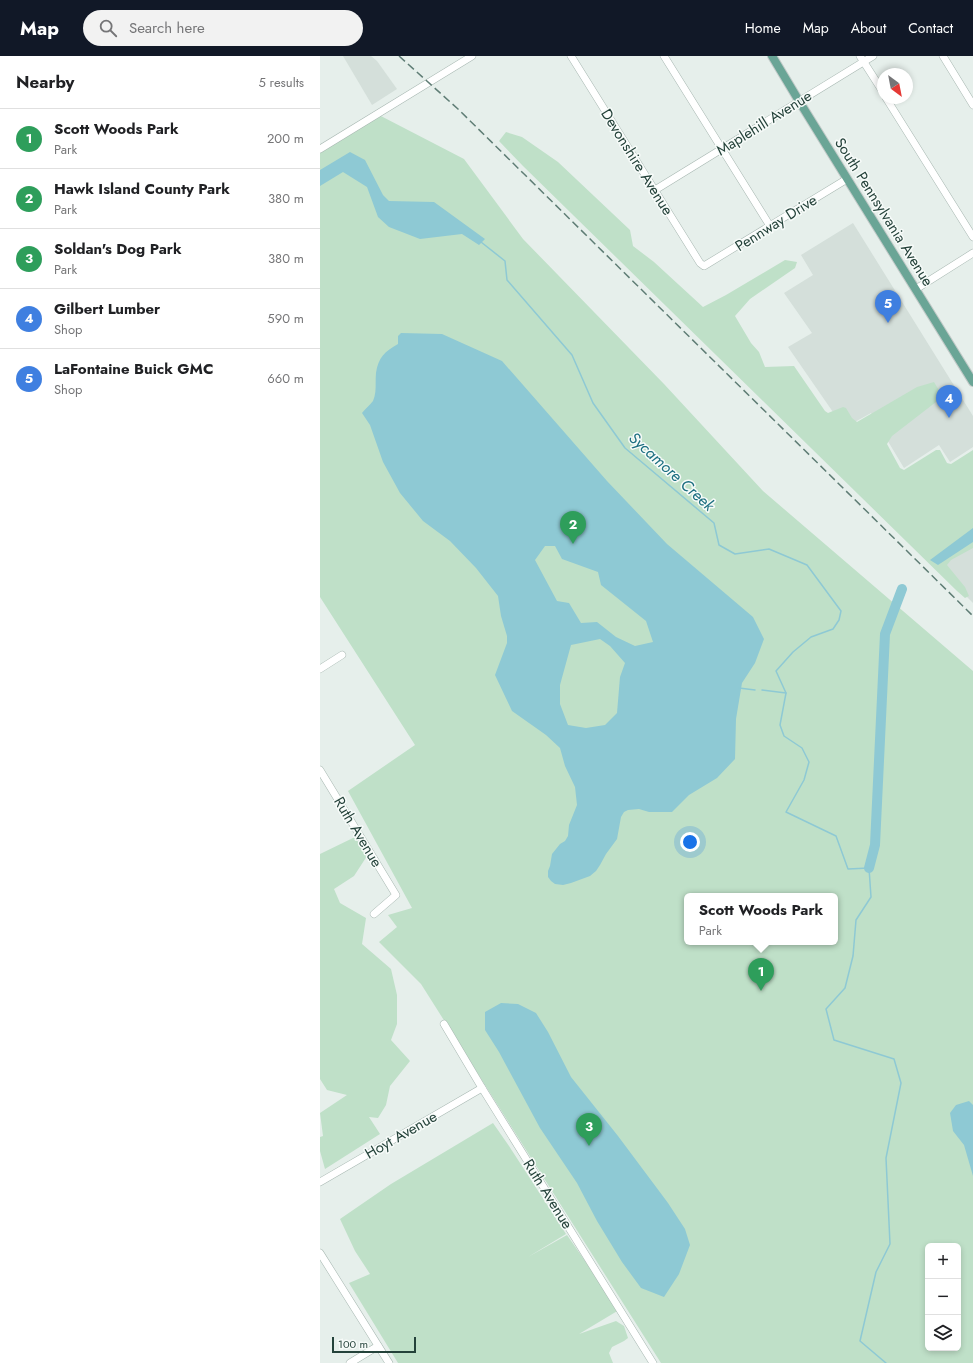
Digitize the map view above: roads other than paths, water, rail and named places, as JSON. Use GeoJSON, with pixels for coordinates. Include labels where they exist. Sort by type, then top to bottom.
{"type":"FeatureCollection","features":[{"type":"Feature","properties":{"kind":"main road","name":"South Pennsylvania Avenue"},"geometry":{"type":"LineString","coordinates":[[772,56],[973,382]]}},
{"type":"Feature","properties":{"kind":"street"},"geometry":{"type":"LineString","coordinates":[[320,149],[472,56]]}},
{"type":"Feature","properties":{"kind":"street","name":"Devonshire Avenue"},"geometry":{"type":"LineString","coordinates":[[571,56],[700,263],[704,266]]}},
{"type":"Feature","properties":{"kind":"street"},"geometry":{"type":"LineString","coordinates":[[664,56],[770,226]]}},
{"type":"Feature","properties":{"kind":"street","name":"Maplehill Avenue"},"geometry":{"type":"LineString","coordinates":[[655,190],[799,101],[862,59],[873,56]]}},
{"type":"Feature","properties":{"kind":"street"},"geometry":{"type":"LineString","coordinates":[[943,56],[973,105]]}},
{"type":"Feature","properties":{"kind":"street"},"geometry":{"type":"LineString","coordinates":[[862,59],[877,83]]}},
{"type":"Feature","properties":{"kind":"street"},"geometry":{"type":"LineString","coordinates":[[890,104],[973,237]]}},
{"type":"Feature","properties":{"kind":"street","name":"Pennway Drive"},"geometry":{"type":"LineString","coordinates":[[704,266],[847,179]]}},
{"type":"Feature","properties":{"kind":"street"},"geometry":{"type":"LineString","coordinates":[[916,289],[973,254]]}},
{"type":"Feature","properties":{"kind":"street"},"geometry":{"type":"LineString","coordinates":[[320,669],[342,655]]}},
{"type":"Feature","properties":{"kind":"street","name":"Ruth Avenue"},"geometry":{"type":"LineString","coordinates":[[320,770],[396,895],[374,914]]}},
{"type":"Feature","properties":{"kind":"street","name":"Ruth Avenue"},"geometry":{"type":"LineString","coordinates":[[444,1024],[482,1088],[653,1363]]}},
{"type":"Feature","properties":{"kind":"street","name":"Hoyt Avenue"},"geometry":{"type":"LineString","coordinates":[[321,1178],[482,1088]]}},
{"type":"Feature","properties":{"kind":"street"},"geometry":{"type":"LineString","coordinates":[[320,1253],[388,1363]]}},
{"type":"Feature","properties":{"kind":"street"},"geometry":{"type":"LineString","coordinates":[[350,1363],[378,1346]]}},
{"type":"Feature","properties":{"kind":"water"},"geometry":{"type":"Polygon","coordinates":[[[350,152],[365,160],[383,195],[389,201],[434,202],[485,239],[479,245],[462,234],[420,239],[389,227],[378,217],[367,187],[343,172],[320,186],[320,170],[350,152]]]}},
{"type":"Feature","properties":{"kind":"water"},"geometry":{"type":"Polygon","coordinates":[[[401,333],[442,334],[502,361],[607,481],[667,544],[753,617],[764,639],[755,663],[742,683],[736,719],[735,759],[717,778],[689,795],[672,812],[649,812],[639,809],[624,812],[621,817],[617,839],[596,871],[590,876],[571,883],[563,885],[555,884],[548,877],[548,871],[552,854],[568,836],[569,825],[577,805],[575,787],[565,766],[560,748],[546,735],[512,711],[495,675],[507,643],[507,636],[501,616],[498,596],[476,568],[450,541],[423,521],[400,493],[383,462],[370,425],[362,413],[374,398],[378,363],[389,349],[398,344],[398,336],[401,333]],[[545,546],[535,560],[557,601],[569,603],[581,623],[597,622],[616,637],[635,646],[653,642],[646,621],[601,585],[598,572],[562,559],[555,546],[545,546]],[[600,639],[571,645],[560,685],[560,704],[568,725],[586,728],[605,725],[617,713],[620,677],[625,663],[610,646],[600,639]]]}},
{"type":"Feature","properties":{"kind":"water"},"geometry":{"type":"Polygon","coordinates":[[[973,528],[973,542],[938,565],[930,560],[973,528]]]}},
{"type":"Feature","properties":{"kind":"water"},"geometry":{"type":"Polygon","coordinates":[[[501,1003],[518,1004],[536,1013],[548,1032],[571,1077],[618,1136],[668,1203],[685,1229],[690,1245],[679,1274],[664,1297],[641,1288],[622,1262],[597,1221],[577,1183],[540,1128],[499,1052],[485,1030],[485,1012],[501,1003]]]}},
{"type":"Feature","properties":{"kind":"water"},"geometry":{"type":"Polygon","coordinates":[[[969,1101],[973,1105],[973,1176],[964,1145],[953,1131],[950,1113],[956,1105],[969,1101]]]}},
{"type":"Feature","properties":{"kind":"waterway","name":"Sycamore Creek"},"geometry":{"type":"LineString","coordinates":[[481,242],[505,261],[507,280],[572,355],[593,403],[625,448],[714,523],[719,545],[735,554],[769,549],[807,565],[841,611],[839,620],[833,629],[811,637],[793,652],[776,671],[786,693],[780,725],[784,736],[802,748],[809,762],[804,780],[786,812],[836,836],[848,869],[869,868],[871,897],[856,920],[853,956],[845,988],[826,1009],[834,1040],[894,1059],[901,1083],[886,1158],[890,1244],[876,1272],[860,1341],[886,1363]]}},
{"type":"Feature","properties":{"kind":"waterway"},"geometry":{"type":"LineString","coordinates":[[869,868],[875,845],[885,634],[902,589]]}},
{"type":"Feature","properties":{"kind":"waterway"},"geometry":{"type":"LineString","coordinates":[[739,688],[755,690]]}},
{"type":"Feature","properties":{"kind":"waterway"},"geometry":{"type":"LineString","coordinates":[[762,690],[786,693]]}},
{"type":"Feature","properties":{"kind":"railway"},"geometry":{"type":"LineString","coordinates":[[399,56],[458,109],[973,616]]}},
{"type":"Feature","properties":{"kind":"place","name":"LaFontaine Buick GMC"},"geometry":{"type":"Point","coordinates":[888,323]}},
{"type":"Feature","properties":{"kind":"place","name":"Gilbert Lumber"},"geometry":{"type":"Point","coordinates":[949,418]}},
{"type":"Feature","properties":{"kind":"place","name":"Hawk Island County Park"},"geometry":{"type":"Point","coordinates":[573,544]}},
{"type":"Feature","properties":{"kind":"place","name":"Scott Woods Park"},"geometry":{"type":"Point","coordinates":[761,991]}},
{"type":"Feature","properties":{"kind":"place","name":"Soldan's Dog Park"},"geometry":{"type":"Point","coordinates":[589,1146]}}]}
